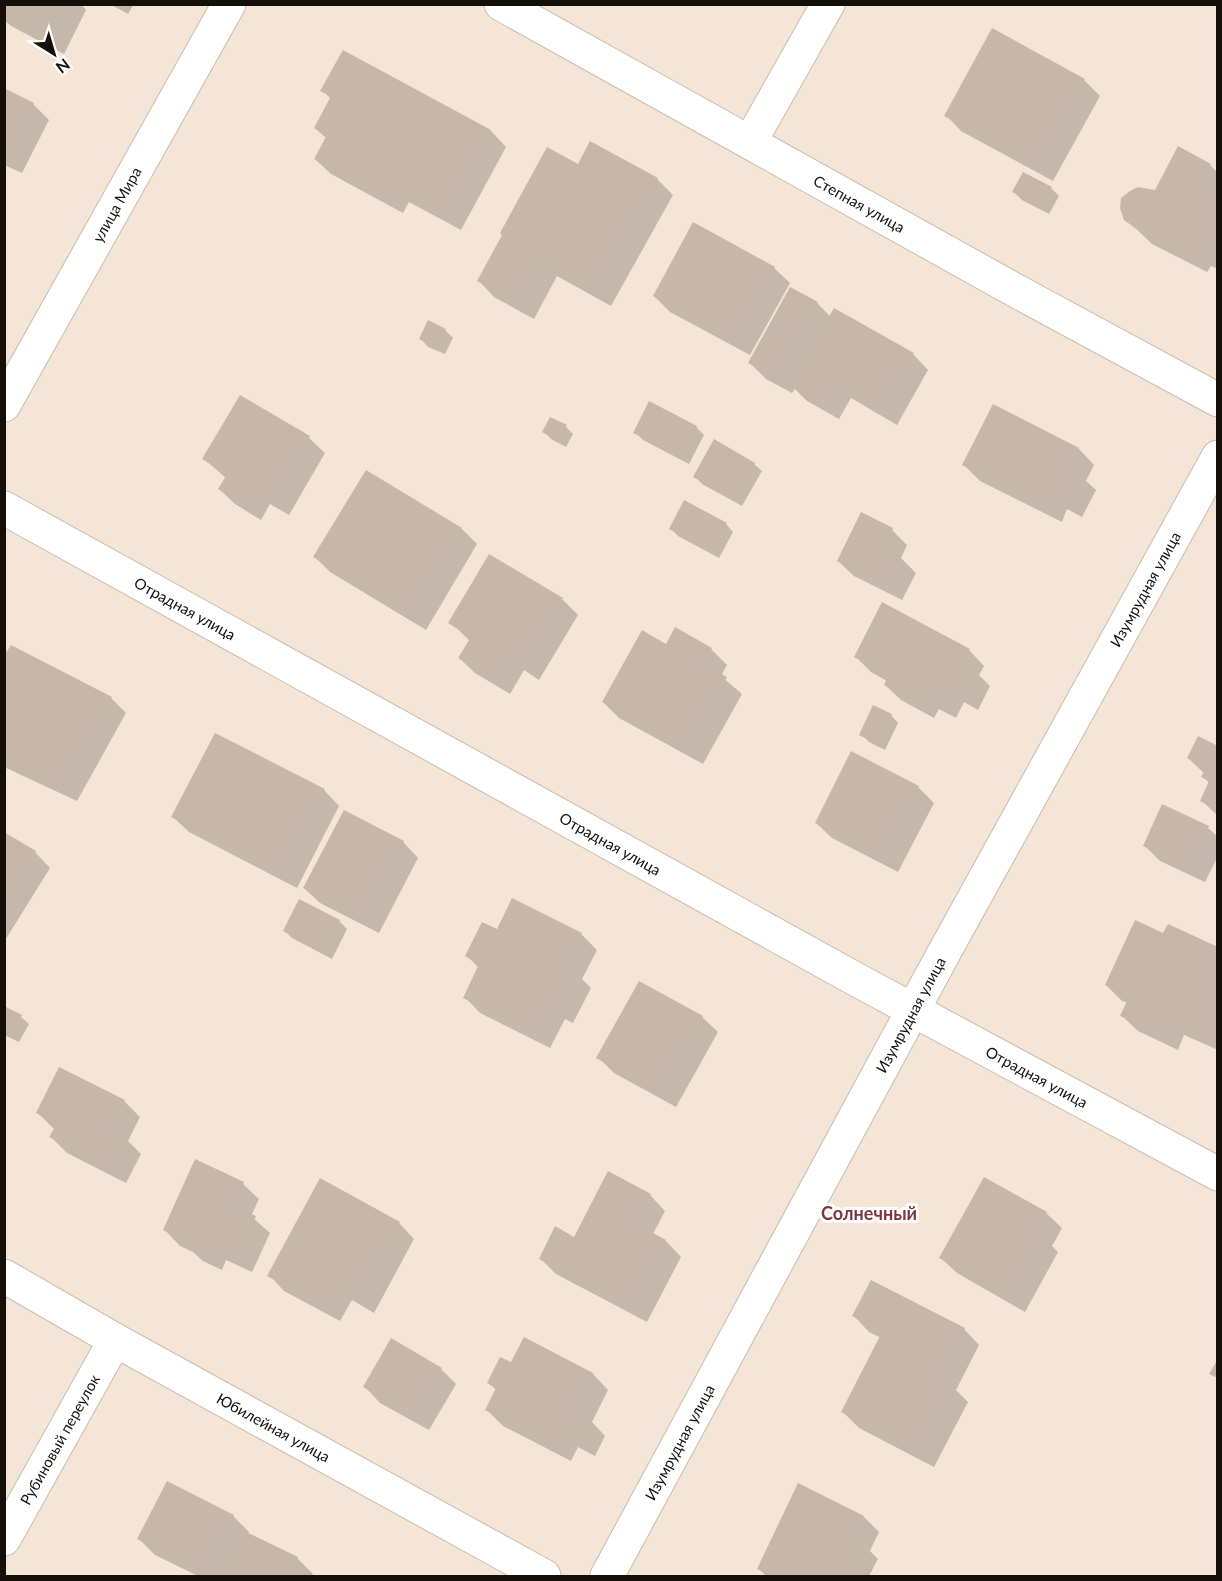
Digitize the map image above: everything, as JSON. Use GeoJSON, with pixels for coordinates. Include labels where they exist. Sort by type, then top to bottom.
{"type":"FeatureCollection","features":[{"type":"Feature","properties":{"kind":"street","name":"улица Мира"},"geometry":{"type":"LineString","coordinates":[[4,405],[230,4]]}},
{"type":"Feature","properties":{"kind":"street","name":"Степная улица"},"geometry":{"type":"LineString","coordinates":[[501,4],[1020,293],[1218,400]]}},
{"type":"Feature","properties":{"kind":"street"},"geometry":{"type":"LineString","coordinates":[[750,142],[828,4]]}},
{"type":"Feature","properties":{"kind":"street","name":"Изумрудная улица"},"geometry":{"type":"LineString","coordinates":[[607,1576],[913,1010],[1218,457]]}},
{"type":"Feature","properties":{"kind":"street","name":"Отрадная улица"},"geometry":{"type":"LineString","coordinates":[[4,508],[913,1010],[1218,1174]]}},
{"type":"Feature","properties":{"kind":"street","name":"Юбилейная улица"},"geometry":{"type":"LineString","coordinates":[[4,1276],[115,1340],[544,1576]]}},
{"type":"Feature","properties":{"kind":"street","name":"Рубиновый переулок"},"geometry":{"type":"LineString","coordinates":[[4,1539],[115,1340]]}},
{"type":"Feature","properties":{"kind":"building"},"geometry":{"type":"Polygon","coordinates":[[[4,4],[66,4],[48,39],[4,17],[4,4]]]}},
{"type":"Feature","properties":{"kind":"building"},"geometry":{"type":"Polygon","coordinates":[[[992,28],[1085,79],[1037,166],[944,116],[992,28]]]}},
{"type":"Feature","properties":{"kind":"building"},"geometry":{"type":"Polygon","coordinates":[[[343,50],[491,130],[445,216],[393,187],[387,198],[314,159],[327,135],[314,128],[331,96],[320,91],[343,50]]]}},
{"type":"Feature","properties":{"kind":"building"},"geometry":{"type":"Polygon","coordinates":[[[4,88],[34,103],[4,161],[4,88]]]}},
{"type":"Feature","properties":{"kind":"building"},"geometry":{"type":"Polygon","coordinates":[[[590,141],[658,178],[595,291],[541,261],[518,304],[477,281],[502,235],[500,233],[547,147],[578,164],[590,141]]]}},
{"type":"Feature","properties":{"kind":"building"},"geometry":{"type":"Polygon","coordinates":[[[1178,146],[1211,164],[1203,178],[1218,185],[1218,218],[1216,221],[1218,222],[1218,238],[1208,258],[1195,251],[1191,258],[1135,228],[1124,220],[1120,208],[1121,198],[1130,191],[1138,187],[1155,190],[1178,146]]]}},
{"type":"Feature","properties":{"kind":"building"},"geometry":{"type":"Polygon","coordinates":[[[1023,172],[1052,187],[1041,207],[1012,192],[1023,172]]]}},
{"type":"Feature","properties":{"kind":"building"},"geometry":{"type":"Polygon","coordinates":[[[693,222],[775,267],[734,341],[653,296],[693,222]]]}},
{"type":"Feature","properties":{"kind":"building"},"geometry":{"type":"Polygon","coordinates":[[[790,287],[818,302],[776,379],[748,363],[790,287]]]}},
{"type":"Feature","properties":{"kind":"building"},"geometry":{"type":"Polygon","coordinates":[[[834,308],[914,353],[881,410],[835,384],[823,405],[790,386],[834,308]]]}},
{"type":"Feature","properties":{"kind":"building"},"geometry":{"type":"Polygon","coordinates":[[[428,320],[446,329],[438,348],[419,339],[428,320]]]}},
{"type":"Feature","properties":{"kind":"building"},"geometry":{"type":"Polygon","coordinates":[[[240,395],[310,436],[273,501],[254,490],[245,505],[218,489],[227,474],[202,459],[240,395]]]}},
{"type":"Feature","properties":{"kind":"building"},"geometry":{"type":"Polygon","coordinates":[[[649,401],[697,426],[681,457],[633,433],[649,401]]]}},
{"type":"Feature","properties":{"kind":"building"},"geometry":{"type":"Polygon","coordinates":[[[993,404],[1079,448],[1070,468],[1081,473],[1066,502],[1051,494],[1046,507],[962,465],[993,404]]]}},
{"type":"Feature","properties":{"kind":"building"},"geometry":{"type":"Polygon","coordinates":[[[550,417],[567,425],[558,441],[542,432],[550,417]]]}},
{"type":"Feature","properties":{"kind":"building"},"geometry":{"type":"Polygon","coordinates":[[[714,439],[755,463],[734,499],[693,477],[714,439]]]}},
{"type":"Feature","properties":{"kind":"building"},"geometry":{"type":"Polygon","coordinates":[[[366,470],[462,528],[410,615],[313,557],[366,470]]]}},
{"type":"Feature","properties":{"kind":"building"},"geometry":{"type":"Polygon","coordinates":[[[684,500],[727,523],[711,552],[669,529],[684,500]]]}},
{"type":"Feature","properties":{"kind":"building"},"geometry":{"type":"Polygon","coordinates":[[[861,512],[893,528],[883,547],[901,556],[886,586],[837,561],[861,512]]]}},
{"type":"Feature","properties":{"kind":"building"},"geometry":{"type":"Polygon","coordinates":[[[489,554],[563,598],[523,665],[508,656],[494,679],[458,658],[471,637],[448,623],[489,554]]]}},
{"type":"Feature","properties":{"kind":"building"},"geometry":{"type":"Polygon","coordinates":[[[882,602],[970,649],[962,662],[975,669],[962,695],[948,688],[940,703],[923,694],[918,703],[884,685],[888,675],[854,657],[882,602]]]}},
{"type":"Feature","properties":{"kind":"building"},"geometry":{"type":"Polygon","coordinates":[[[675,627],[712,648],[703,664],[727,677],[687,750],[602,702],[642,630],[666,644],[675,627]]]}},
{"type":"Feature","properties":{"kind":"building"},"geometry":{"type":"Polygon","coordinates":[[[11,645],[112,697],[61,787],[4,760],[4,656],[11,645]]]}},
{"type":"Feature","properties":{"kind":"building"},"geometry":{"type":"Polygon","coordinates":[[[873,705],[892,714],[877,744],[859,735],[873,705]]]}},
{"type":"Feature","properties":{"kind":"building"},"geometry":{"type":"Polygon","coordinates":[[[215,733],[325,789],[282,873],[171,817],[215,733]]]}},
{"type":"Feature","properties":{"kind":"building"},"geometry":{"type":"Polygon","coordinates":[[[1198,736],[1218,746],[1218,810],[1200,801],[1209,781],[1201,777],[1206,768],[1187,758],[1198,736]]]}},
{"type":"Feature","properties":{"kind":"building"},"geometry":{"type":"Polygon","coordinates":[[[851,751],[919,786],[882,857],[815,823],[851,751]]]}},
{"type":"Feature","properties":{"kind":"building"},"geometry":{"type":"Polygon","coordinates":[[[1162,804],[1209,826],[1189,868],[1143,846],[1162,804]]]}},
{"type":"Feature","properties":{"kind":"building"},"geometry":{"type":"Polygon","coordinates":[[[344,810],[404,841],[363,919],[303,888],[344,810]]]}},
{"type":"Feature","properties":{"kind":"building"},"geometry":{"type":"Polygon","coordinates":[[[4,832],[36,851],[4,901],[4,832]]]}},
{"type":"Feature","properties":{"kind":"building"},"geometry":{"type":"Polygon","coordinates":[[[512,898],[582,933],[566,966],[576,971],[557,1008],[549,1004],[534,1034],[463,998],[479,964],[465,956],[482,922],[497,929],[512,898]]]}},
{"type":"Feature","properties":{"kind":"building"},"geometry":{"type":"Polygon","coordinates":[[[299,899],[340,920],[324,952],[283,931],[299,899]]]}},
{"type":"Feature","properties":{"kind":"building"},"geometry":{"type":"Polygon","coordinates":[[[1135,920],[1163,933],[1168,924],[1218,947],[1218,1043],[1169,1020],[1162,1035],[1120,1016],[1129,997],[1105,985],[1135,920]]]}},
{"type":"Feature","properties":{"kind":"building"},"geometry":{"type":"Polygon","coordinates":[[[639,981],[703,1016],[660,1093],[596,1058],[639,981]]]}},
{"type":"Feature","properties":{"kind":"building"},"geometry":{"type":"Polygon","coordinates":[[[4,1006],[22,1015],[11,1036],[4,1032],[4,1006]]]}},
{"type":"Feature","properties":{"kind":"building"},"geometry":{"type":"Polygon","coordinates":[[[59,1067],[125,1100],[110,1129],[126,1137],[110,1169],[49,1137],[57,1124],[36,1113],[59,1067]]]}},
{"type":"Feature","properties":{"kind":"building"},"geometry":{"type":"Polygon","coordinates":[[[195,1159],[244,1182],[233,1206],[256,1216],[237,1258],[211,1245],[206,1255],[186,1246],[187,1242],[163,1230],[195,1159]]]}},
{"type":"Feature","properties":{"kind":"building"},"geometry":{"type":"Polygon","coordinates":[[[608,1171],[651,1194],[635,1223],[666,1240],[631,1307],[539,1259],[555,1226],[574,1237],[608,1171]]]}},
{"type":"Feature","properties":{"kind":"building"},"geometry":{"type":"Polygon","coordinates":[[[984,1177],[1047,1212],[1036,1231],[1043,1235],[1009,1297],[939,1258],[984,1177]]]}},
{"type":"Feature","properties":{"kind":"building"},"geometry":{"type":"Polygon","coordinates":[[[320,1178],[400,1222],[358,1298],[336,1286],[324,1307],[267,1276],[320,1178]]]}},
{"type":"Feature","properties":{"kind":"building"},"geometry":{"type":"Polygon","coordinates":[[[871,1280],[965,1328],[939,1378],[954,1385],[919,1452],[841,1412],[882,1332],[852,1316],[871,1280]]]}},
{"type":"Feature","properties":{"kind":"building"},"geometry":{"type":"Polygon","coordinates":[[[524,1337],[593,1373],[574,1411],[591,1419],[579,1442],[562,1433],[555,1447],[485,1410],[496,1388],[487,1383],[500,1357],[511,1362],[524,1337]]]}},
{"type":"Feature","properties":{"kind":"building"},"geometry":{"type":"Polygon","coordinates":[[[391,1338],[442,1368],[413,1416],[363,1387],[391,1338]]]}},
{"type":"Feature","properties":{"kind":"building"},"geometry":{"type":"Polygon","coordinates":[[[1218,1359],[1218,1378],[1209,1374],[1218,1359]]]}},
{"type":"Feature","properties":{"kind":"building"},"geometry":{"type":"Polygon","coordinates":[[[167,1481],[234,1515],[205,1573],[137,1539],[167,1481]]]}},
{"type":"Feature","properties":{"kind":"building"},"geometry":{"type":"Polygon","coordinates":[[[798,1483],[864,1516],[854,1538],[863,1542],[847,1576],[771,1576],[757,1569],[798,1483]]]}},
{"type":"Feature","properties":{"kind":"building"},"geometry":{"type":"Polygon","coordinates":[[[242,1530],[298,1557],[289,1576],[220,1576],[242,1530]]]}},
{"type":"Feature","properties":{"kind":"district","name":"Солнечный"},"geometry":{"type":"Point","coordinates":[869,1213]}}]}
